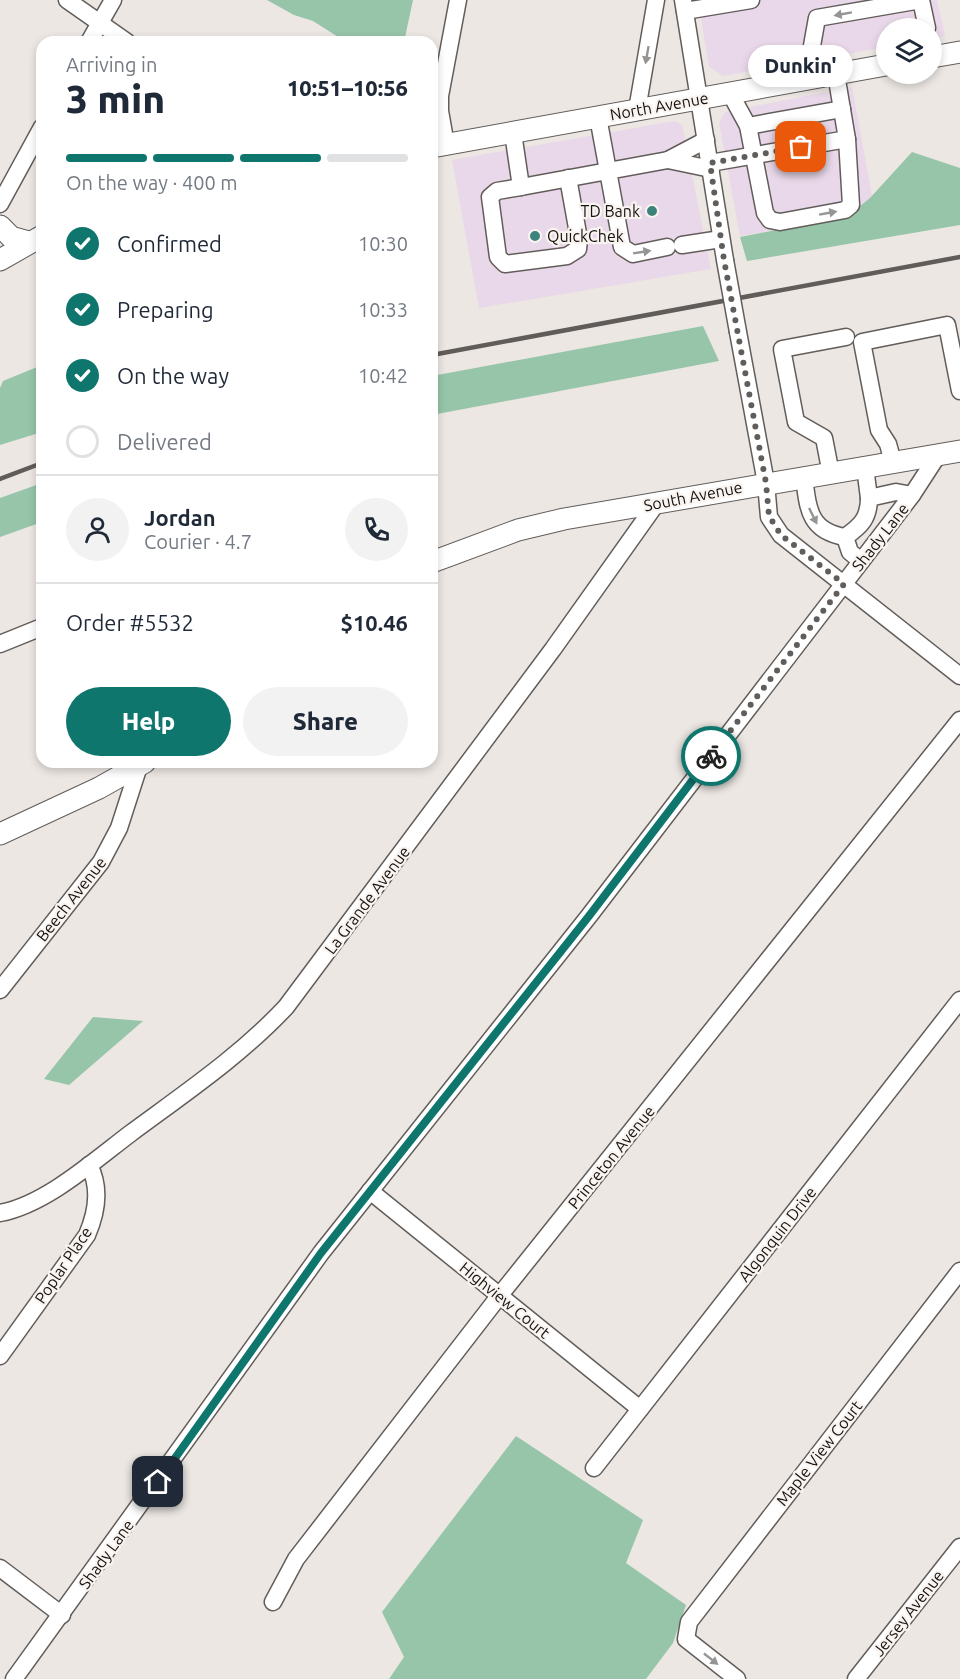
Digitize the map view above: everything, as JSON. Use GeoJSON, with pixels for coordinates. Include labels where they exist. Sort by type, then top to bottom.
{"type":"FeatureCollection","features":[{"type":"Feature","properties":{"kind":"main road"},"geometry":{"type":"LineString","coordinates":[[942,53],[960,52]]}},
{"type":"Feature","properties":{"kind":"main road","name":"North Avenue"},"geometry":{"type":"LineString","coordinates":[[439,146],[876,67]]}},
{"type":"Feature","properties":{"kind":"main road"},"geometry":{"type":"LineString","coordinates":[[0,226],[11,237],[36,239]]}},
{"type":"Feature","properties":{"kind":"main road"},"geometry":{"type":"LineString","coordinates":[[0,260],[36,239]]}},
{"type":"Feature","properties":{"kind":"main road","name":"South Avenue"},"geometry":{"type":"LineString","coordinates":[[438,560],[518,530],[564,519],[960,451]]}},
{"type":"Feature","properties":{"kind":"main road"},"geometry":{"type":"LineString","coordinates":[[0,834],[134,768]]}},
{"type":"Feature","properties":{"kind":"street"},"geometry":{"type":"LineString","coordinates":[[67,0],[118,36]]}},
{"type":"Feature","properties":{"kind":"street"},"geometry":{"type":"LineString","coordinates":[[92,36],[113,0]]}},
{"type":"Feature","properties":{"kind":"street"},"geometry":{"type":"LineString","coordinates":[[439,146],[440,96],[458,0]]}},
{"type":"Feature","properties":{"kind":"street"},"geometry":{"type":"LineString","coordinates":[[637,110],[656,0]]}},
{"type":"Feature","properties":{"kind":"street"},"geometry":{"type":"LineString","coordinates":[[751,0],[684,6],[724,260],[766,483],[769,516],[781,535],[960,676]]}},
{"type":"Feature","properties":{"kind":"street"},"geometry":{"type":"LineString","coordinates":[[806,79],[817,18],[921,0],[925,18]]}},
{"type":"Feature","properties":{"kind":"street"},"geometry":{"type":"LineString","coordinates":[[730,93],[748,126],[765,213],[770,220],[780,222],[845,210],[851,205],[847,139],[836,74]]}},
{"type":"Feature","properties":{"kind":"street"},"geometry":{"type":"LineString","coordinates":[[748,126],[842,109]]}},
{"type":"Feature","properties":{"kind":"street"},"geometry":{"type":"LineString","coordinates":[[598,117],[622,247],[633,254],[722,239]]}},
{"type":"Feature","properties":{"kind":"street"},"geometry":{"type":"LineString","coordinates":[[513,133],[521,187]]}},
{"type":"Feature","properties":{"kind":"street"},"geometry":{"type":"LineString","coordinates":[[0,204],[36,138]]}},
{"type":"Feature","properties":{"kind":"street"},"geometry":{"type":"LineString","coordinates":[[668,160],[710,166],[847,139]]}},
{"type":"Feature","properties":{"kind":"street"},"geometry":{"type":"LineString","coordinates":[[568,178],[579,239],[578,249],[567,256],[505,264],[498,257],[490,197],[497,191],[521,187],[568,178],[668,160],[706,141]]}},
{"type":"Feature","properties":{"kind":"street"},"geometry":{"type":"LineString","coordinates":[[893,462],[888,444],[879,430],[862,342],[947,325],[960,391]]}},
{"type":"Feature","properties":{"kind":"street"},"geometry":{"type":"LineString","coordinates":[[831,474],[824,438],[796,422],[782,349],[846,337]]}},
{"type":"Feature","properties":{"kind":"street","name":"Shady Lane"},"geometry":{"type":"LineString","coordinates":[[14,1679],[321,1253],[589,916],[912,495],[938,455]]}},
{"type":"Feature","properties":{"kind":"street"},"geometry":{"type":"LineString","coordinates":[[845,537],[866,519],[869,498],[865,467]]}},
{"type":"Feature","properties":{"kind":"street"},"geometry":{"type":"LineString","coordinates":[[804,477],[807,503],[815,524],[830,534],[845,537]]}},
{"type":"Feature","properties":{"kind":"street"},"geometry":{"type":"LineString","coordinates":[[869,498],[896,492],[912,495]]}},
{"type":"Feature","properties":{"kind":"street","name":"La Grande Avenue"},"geometry":{"type":"LineString","coordinates":[[0,1213],[17,1210],[32,1203],[89,1165],[235,1056],[286,1006],[553,649],[657,504]]}},
{"type":"Feature","properties":{"kind":"street"},"geometry":{"type":"LineString","coordinates":[[845,537],[850,552],[861,561]]}},
{"type":"Feature","properties":{"kind":"street"},"geometry":{"type":"LineString","coordinates":[[0,644],[36,629]]}},
{"type":"Feature","properties":{"kind":"street","name":"Princeton Avenue"},"geometry":{"type":"LineString","coordinates":[[273,1602],[296,1558],[500,1295],[960,720]]}},
{"type":"Feature","properties":{"kind":"street","name":"Beech Avenue"},"geometry":{"type":"LineString","coordinates":[[0,990],[101,862],[119,828],[141,768]]}},
{"type":"Feature","properties":{"kind":"street","name":"Algonquin Drive"},"geometry":{"type":"LineString","coordinates":[[594,1468],[960,1000]]}},
{"type":"Feature","properties":{"kind":"street","name":"Poplar Place"},"geometry":{"type":"LineString","coordinates":[[0,1356],[87,1235],[93,1221],[97,1198],[89,1165]]}},
{"type":"Feature","properties":{"kind":"street","name":"Highview Court"},"geometry":{"type":"LineString","coordinates":[[370,1191],[640,1409]]}},
{"type":"Feature","properties":{"kind":"street","name":"Maple View Court"},"geometry":{"type":"LineString","coordinates":[[736,1679],[686,1639],[689,1622],[960,1271]]}},
{"type":"Feature","properties":{"kind":"street","name":"Jersey Avenue"},"geometry":{"type":"LineString","coordinates":[[856,1679],[960,1547]]}},
{"type":"Feature","properties":{"kind":"street"},"geometry":{"type":"LineString","coordinates":[[0,1568],[62,1615]]}},
{"type":"Feature","properties":{"kind":"shaded area"},"geometry":{"type":"Polygon","coordinates":[[[698,0],[937,0],[941,18],[876,18],[876,49],[723,76],[709,67],[698,0]]]}},
{"type":"Feature","properties":{"kind":"shaded area"},"geometry":{"type":"Polygon","coordinates":[[[852,87],[875,212],[740,236],[719,123],[725,112],[852,87]]]}},
{"type":"Feature","properties":{"kind":"shaded area"},"geometry":{"type":"Polygon","coordinates":[[[675,121],[682,125],[711,269],[479,308],[452,160],[675,121]]]}},
{"type":"Feature","properties":{"kind":"green space"},"geometry":{"type":"Polygon","coordinates":[[[267,0],[413,0],[405,36],[337,36],[313,21],[294,15],[267,0]]]}},
{"type":"Feature","properties":{"kind":"green space"},"geometry":{"type":"Polygon","coordinates":[[[912,152],[960,168],[960,225],[747,261],[740,237],[848,216],[870,198],[912,152]]]}},
{"type":"Feature","properties":{"kind":"green space"},"geometry":{"type":"Polygon","coordinates":[[[703,326],[719,361],[438,414],[438,375],[703,326]]]}},
{"type":"Feature","properties":{"kind":"green space"},"geometry":{"type":"Polygon","coordinates":[[[36,367],[36,434],[0,445],[0,388],[3,381],[36,367]]]}},
{"type":"Feature","properties":{"kind":"green space"},"geometry":{"type":"Polygon","coordinates":[[[36,485],[36,524],[0,537],[0,498],[36,485]]]}},
{"type":"Feature","properties":{"kind":"green space"},"geometry":{"type":"Polygon","coordinates":[[[93,1017],[143,1021],[69,1085],[44,1079],[93,1017]]]}},
{"type":"Feature","properties":{"kind":"green space"},"geometry":{"type":"Polygon","coordinates":[[[516,1436],[643,1520],[626,1563],[686,1605],[673,1643],[646,1679],[389,1679],[404,1657],[382,1612],[516,1436]]]}},
{"type":"Feature","properties":{"kind":"railway"},"geometry":{"type":"LineString","coordinates":[[438,354],[960,257]]}},
{"type":"Feature","properties":{"kind":"railway"},"geometry":{"type":"LineString","coordinates":[[0,479],[36,465]]}},
{"type":"Feature","properties":{"kind":"way so far"},"geometry":{"type":"LineString","coordinates":[[711,756],[844,584],[781,535],[769,516],[766,483],[724,260],[710,163],[801,147]]}},
{"type":"Feature","properties":{"kind":"place","name":"Dunkin'"},"geometry":{"type":"Point","coordinates":[801,147]}},
{"type":"Feature","properties":{"kind":"place","name":"TD Bank"},"geometry":{"type":"Point","coordinates":[652,211]}},
{"type":"Feature","properties":{"kind":"place","name":"QuickChek"},"geometry":{"type":"Point","coordinates":[535,236]}},
{"type":"Feature","properties":{"kind":"route"},"geometry":{"type":"LineString","coordinates":[[158,1482],[321,1253],[589,916],[711,756]]}}]}
